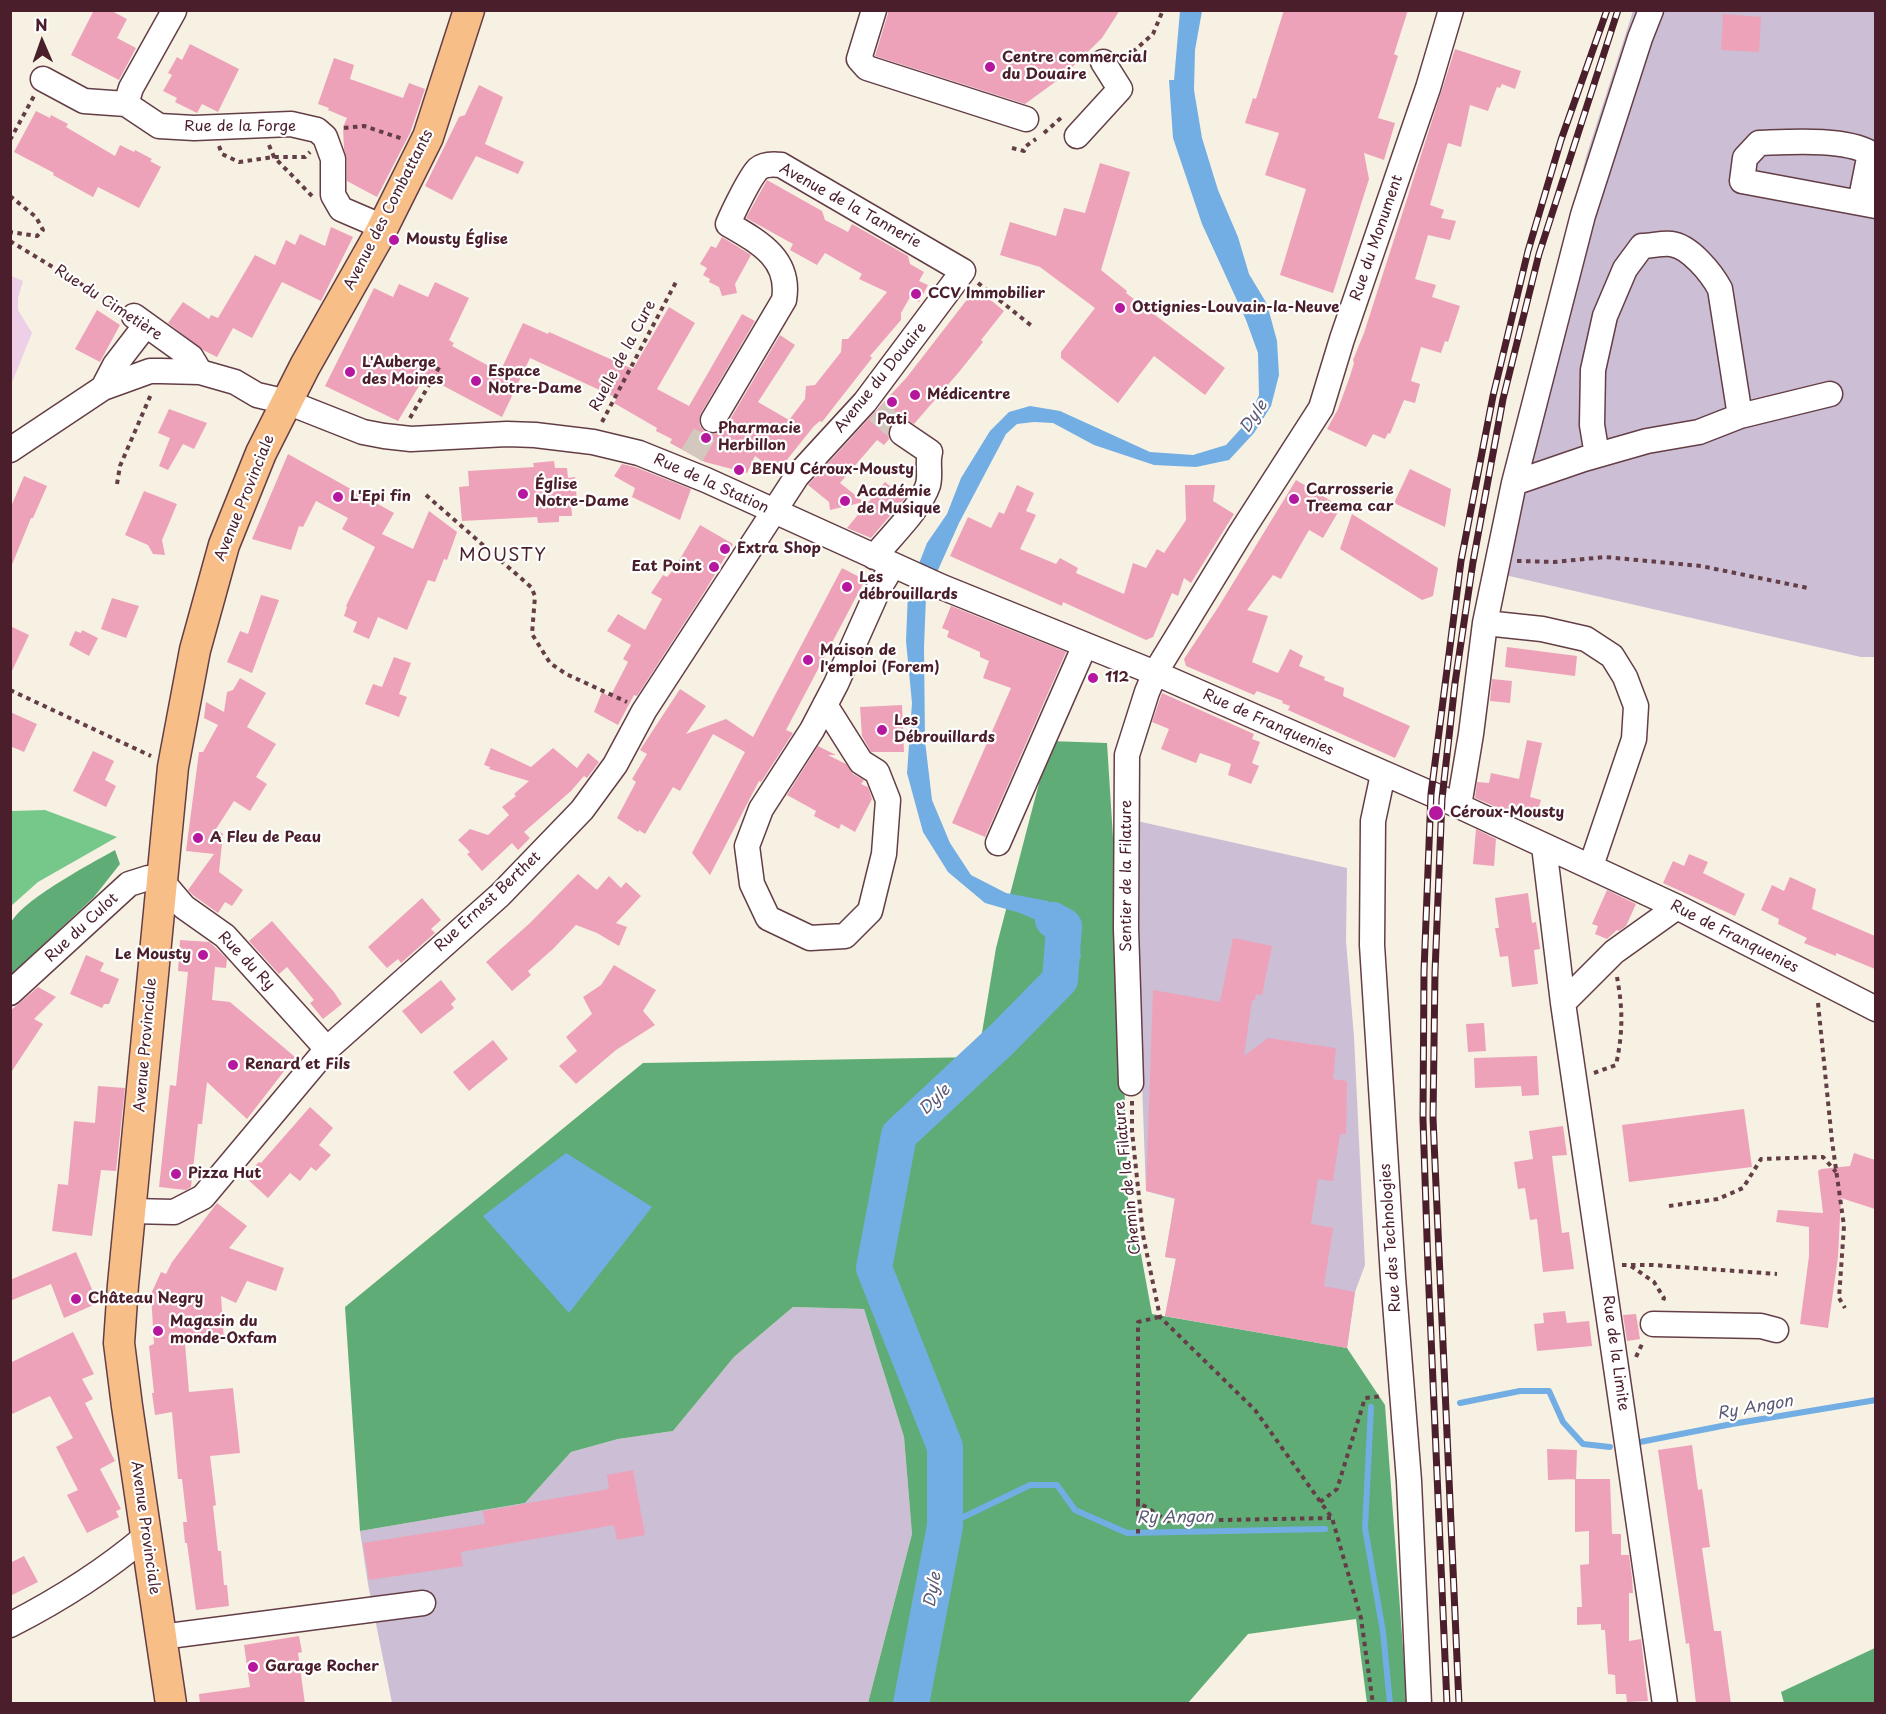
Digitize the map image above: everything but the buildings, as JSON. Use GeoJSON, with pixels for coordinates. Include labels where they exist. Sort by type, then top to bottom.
{"type":"FeatureCollection","features":[{"type":"Feature","properties":{"kind":"main road","name":"Avenue des Combattants"},"geometry":{"type":"LineString","coordinates":[[287,402],[383,227],[428,137],[469,10]]}},
{"type":"Feature","properties":{"kind":"main road","name":"Avenue Provinciale"},"geometry":{"type":"LineString","coordinates":[[171,1704],[119,1343],[123,1285],[173,766],[195,650],[224,545],[261,453],[287,402]]}},
{"type":"Feature","properties":{"kind":"street"},"geometry":{"type":"LineString","coordinates":[[874,10],[859,59],[867,68],[1026,119]]}},
{"type":"Feature","properties":{"kind":"street","name":"Rue du Monument"},"geometry":{"type":"LineString","coordinates":[[1155,673],[1321,408],[1342,339],[1428,88],[1451,10]]}},
{"type":"Feature","properties":{"kind":"street"},"geometry":{"type":"LineString","coordinates":[[1459,806],[1485,623],[1514,483],[1583,215],[1640,38],[1652,10]]}},
{"type":"Feature","properties":{"kind":"street"},"geometry":{"type":"LineString","coordinates":[[126,104],[131,88],[174,11]]}},
{"type":"Feature","properties":{"kind":"street"},"geometry":{"type":"LineString","coordinates":[[1077,136],[1120,89],[1103,62]]}},
{"type":"Feature","properties":{"kind":"street","name":"Rue de la Forge"},"geometry":{"type":"LineString","coordinates":[[43,79],[84,101],[126,104],[159,126],[194,128],[291,124],[317,130],[325,137],[333,159],[333,195],[341,209],[383,227]]}},
{"type":"Feature","properties":{"kind":"street"},"geometry":{"type":"LineString","coordinates":[[1812,142],[1873,149],[1868,204],[1742,181],[1745,158],[1759,143],[1812,142]]}},
{"type":"Feature","properties":{"kind":"street","name":"Avenue de la Tannerie"},"geometry":{"type":"LineString","coordinates":[[713,420],[784,300],[786,286],[781,270],[762,243],[728,224],[758,169],[768,164],[781,165],[963,271]]}},
{"type":"Feature","properties":{"kind":"street"},"geometry":{"type":"LineString","coordinates":[[1597,455],[1592,425],[1593,370],[1609,307],[1625,269],[1642,246],[1673,244],[1690,254],[1712,274],[1720,289],[1740,417]]}},
{"type":"Feature","properties":{"kind":"street","name":"Avenue du Douaire"},"geometry":{"type":"LineString","coordinates":[[774,512],[797,476],[871,407],[963,271]]}},
{"type":"Feature","properties":{"kind":"street"},"geometry":{"type":"LineString","coordinates":[[10,450],[103,388],[140,321]]}},
{"type":"Feature","properties":{"kind":"street","name":"Rue du Cimetière"},"geometry":{"type":"LineString","coordinates":[[140,321],[191,357],[200,372]]}},
{"type":"Feature","properties":{"kind":"street","name":"Rue de la Station"},"geometry":{"type":"LineString","coordinates":[[103,388],[150,371],[200,372],[235,382],[257,395],[287,402],[363,432],[399,438],[535,435],[593,442],[688,463],[774,512],[942,587]]}},
{"type":"Feature","properties":{"kind":"street"},"geometry":{"type":"LineString","coordinates":[[1514,483],[1597,455],[1647,441],[1700,432],[1740,417],[1830,394]]}},
{"type":"Feature","properties":{"kind":"street"},"geometry":{"type":"LineString","coordinates":[[825,705],[861,762],[877,772],[888,800],[884,854],[870,911],[845,936],[810,938],[768,918],[752,884],[747,846],[761,809],[812,730],[825,705],[928,483],[927,461],[930,452],[902,433]]}},
{"type":"Feature","properties":{"kind":"street","name":"Rue Ernest Berthet"},"geometry":{"type":"LineString","coordinates":[[131,1211],[174,1212],[203,1197],[327,1049],[500,895],[582,810],[615,765],[644,711],[774,512]]}},
{"type":"Feature","properties":{"kind":"street","name":"Rue de Franquenies"},"geometry":{"type":"LineString","coordinates":[[942,587],[1155,673],[1459,806],[1591,866],[1875,1009]]}},
{"type":"Feature","properties":{"kind":"street"},"geometry":{"type":"LineString","coordinates":[[1485,623],[1542,629],[1586,639],[1612,656],[1625,677],[1636,706],[1634,739],[1591,866]]}},
{"type":"Feature","properties":{"kind":"street"},"geometry":{"type":"LineString","coordinates":[[998,843],[1085,645]]}},
{"type":"Feature","properties":{"kind":"street","name":"Sentier de la Filature"},"geometry":{"type":"LineString","coordinates":[[1131,1083],[1126,928],[1127,755],[1146,692],[1155,673]]}},
{"type":"Feature","properties":{"kind":"street","name":"Rue des Technologies"},"geometry":{"type":"LineString","coordinates":[[1383,774],[1373,821],[1372,945],[1409,1481],[1419,1704]]}},
{"type":"Feature","properties":{"kind":"street","name":"Rue de la Limite"},"geometry":{"type":"LineString","coordinates":[[1544,846],[1563,1003],[1665,1704]]}},
{"type":"Feature","properties":{"kind":"street","name":"Rue du Culot"},"geometry":{"type":"LineString","coordinates":[[10,993],[129,884],[148,878],[161,880]]}},
{"type":"Feature","properties":{"kind":"street","name":"Rue du Ry"},"geometry":{"type":"LineString","coordinates":[[161,880],[184,907],[225,936],[327,1049]]}},
{"type":"Feature","properties":{"kind":"street"},"geometry":{"type":"LineString","coordinates":[[1563,1003],[1614,952],[1677,908]]}},
{"type":"Feature","properties":{"kind":"street"},"geometry":{"type":"LineString","coordinates":[[1653,1324],[1761,1326],[1776,1330]]}},
{"type":"Feature","properties":{"kind":"street"},"geometry":{"type":"LineString","coordinates":[[10,1625],[48,1606],[118,1560],[146,1536]]}},
{"type":"Feature","properties":{"kind":"street"},"geometry":{"type":"LineString","coordinates":[[161,1637],[423,1603]]}},
{"type":"Feature","properties":{"kind":"path"},"geometry":{"type":"LineString","coordinates":[[1128,56],[1153,34],[1163,10]]}},
{"type":"Feature","properties":{"kind":"path"},"geometry":{"type":"LineString","coordinates":[[10,140],[43,79]]}},
{"type":"Feature","properties":{"kind":"path"},"geometry":{"type":"LineString","coordinates":[[338,128],[364,126],[393,135]]}},
{"type":"Feature","properties":{"kind":"path"},"geometry":{"type":"LineString","coordinates":[[218,141],[222,154],[239,162],[274,157],[305,157]]}},
{"type":"Feature","properties":{"kind":"path"},"geometry":{"type":"LineString","coordinates":[[269,149],[274,157],[304,186]]}},
{"type":"Feature","properties":{"kind":"path"},"geometry":{"type":"LineString","coordinates":[[10,196],[36,217],[43,230],[37,236],[10,232]]}},
{"type":"Feature","properties":{"kind":"path","name":"Rue du Cimetière"},"geometry":{"type":"LineString","coordinates":[[10,241],[140,321]]}},
{"type":"Feature","properties":{"kind":"path"},"geometry":{"type":"LineString","coordinates":[[963,271],[1033,327]]}},
{"type":"Feature","properties":{"kind":"path","name":"Ruelle de la Cure"},"geometry":{"type":"LineString","coordinates":[[593,442],[676,282]]}},
{"type":"Feature","properties":{"kind":"path"},"geometry":{"type":"LineString","coordinates":[[399,438],[441,364]]}},
{"type":"Feature","properties":{"kind":"path"},"geometry":{"type":"LineString","coordinates":[[117,484],[120,466],[161,371]]}},
{"type":"Feature","properties":{"kind":"path"},"geometry":{"type":"LineString","coordinates":[[426,495],[531,587],[535,596],[532,634],[550,663],[566,674],[644,711]]}},
{"type":"Feature","properties":{"kind":"path"},"geometry":{"type":"LineString","coordinates":[[1498,560],[1554,562],[1605,558],[1701,566],[1808,588]]}},
{"type":"Feature","properties":{"kind":"path"},"geometry":{"type":"LineString","coordinates":[[10,690],[173,766]]}},
{"type":"Feature","properties":{"kind":"path"},"geometry":{"type":"LineString","coordinates":[[1574,1076],[1595,1073],[1616,1065],[1622,1035],[1621,997],[1614,952]]}},
{"type":"Feature","properties":{"kind":"path"},"geometry":{"type":"LineString","coordinates":[[1816,979],[1836,1173],[1844,1226],[1839,1298],[1845,1308]]}},
{"type":"Feature","properties":{"kind":"path","name":"Chemin de la Filature"},"geometry":{"type":"LineString","coordinates":[[1131,1083],[1132,1131],[1143,1235],[1160,1317]]}},
{"type":"Feature","properties":{"kind":"path"},"geometry":{"type":"LineString","coordinates":[[1669,1206],[1718,1199],[1743,1188],[1761,1159],[1823,1157],[1836,1173]]}},
{"type":"Feature","properties":{"kind":"path"},"geometry":{"type":"LineString","coordinates":[[1602,1265],[1653,1265],[1777,1274]]}},
{"type":"Feature","properties":{"kind":"path"},"geometry":{"type":"LineString","coordinates":[[1138,1536],[1138,1322],[1160,1317],[1256,1410],[1332,1518],[1361,1618],[1373,1704]]}},
{"type":"Feature","properties":{"kind":"path"},"geometry":{"type":"LineString","coordinates":[[1320,1502],[1337,1489],[1365,1398],[1402,1394]]}},
{"type":"Feature","properties":{"kind":"path"},"geometry":{"type":"LineString","coordinates":[[1138,1502],[1168,1521],[1332,1518]]}},
{"type":"Feature","properties":{"kind":"shaded area"},"geometry":{"type":"Polygon","coordinates":[[[1633,11],[1875,11],[1875,657],[1861,657],[1505,575],[1550,296],[1586,157],[1633,11]]]}},
{"type":"Feature","properties":{"kind":"shaded area"},"geometry":{"type":"Polygon","coordinates":[[[11,276],[23,281],[18,298],[18,310],[32,333],[11,385],[11,276]]]}},
{"type":"Feature","properties":{"kind":"shaded area"},"geometry":{"type":"Polygon","coordinates":[[[1137,821],[1347,868],[1346,941],[1354,1037],[1365,1265],[1355,1292],[1347,1348],[1165,1316],[1176,1259],[1165,1257],[1175,1199],[1146,1191],[1137,949],[1137,821]]]}},
{"type":"Feature","properties":{"kind":"shaded area"},"geometry":{"type":"Polygon","coordinates":[[[793,1307],[864,1309],[904,1437],[912,1534],[868,1703],[392,1703],[368,1584],[360,1531],[525,1503],[571,1452],[618,1439],[673,1431],[734,1357],[793,1307]]]}},
{"type":"Feature","properties":{"kind":"green space"},"geometry":{"type":"Polygon","coordinates":[[[1050,741],[1107,743],[1120,948],[1128,1200],[1152,1314],[1347,1348],[1385,1405],[1407,1703],[1367,1703],[1356,1619],[1248,1634],[1188,1703],[868,1703],[912,1534],[904,1437],[864,1309],[793,1307],[734,1357],[673,1431],[618,1439],[571,1452],[525,1503],[360,1531],[345,1307],[643,1063],[978,1057],[996,948],[1050,741]]]}},
{"type":"Feature","properties":{"kind":"green space"},"geometry":{"type":"Polygon","coordinates":[[[45,810],[117,837],[38,882],[11,906],[11,811],[45,810]]]}},
{"type":"Feature","properties":{"kind":"green space"},"geometry":{"type":"Polygon","coordinates":[[[115,850],[120,864],[94,897],[11,975],[10,927],[18,914],[58,883],[115,850]]]}},
{"type":"Feature","properties":{"kind":"green space"},"geometry":{"type":"Polygon","coordinates":[[[1875,1648],[1875,1703],[1784,1703],[1781,1692],[1875,1648]]]}},
{"type":"Feature","properties":{"kind":"water"},"geometry":{"type":"Polygon","coordinates":[[[1180,11],[1202,11],[1195,50],[1194,90],[1202,138],[1218,190],[1238,237],[1249,274],[1267,304],[1277,341],[1279,375],[1271,406],[1254,433],[1229,460],[1196,467],[1154,465],[1094,445],[1053,423],[1017,424],[1006,434],[959,523],[926,597],[925,741],[932,800],[950,843],[971,875],[1006,893],[1048,901],[1077,922],[1081,958],[1056,964],[1059,954],[1058,936],[1043,923],[1020,913],[985,903],[948,872],[923,832],[907,773],[912,703],[906,641],[908,592],[927,543],[947,514],[961,478],[990,431],[1009,412],[1030,406],[1060,411],[1150,452],[1193,455],[1226,445],[1247,422],[1259,395],[1258,353],[1246,320],[1202,224],[1173,138],[1169,80],[1174,80],[1180,11]]]}},
{"type":"Feature","properties":{"kind":"water"},"geometry":{"type":"Polygon","coordinates":[[[566,1153],[652,1207],[569,1313],[483,1216],[566,1153]]]}},
{"type":"Feature","properties":{"kind":"waterway","name":"Dyle"},"geometry":{"type":"LineString","coordinates":[[911,1704],[945,1526],[945,1447],[874,1268],[899,1135],[1002,1039],[1060,980],[1064,926],[1053,920]]}},
{"type":"Feature","properties":{"kind":"waterway","name":"Ry Angon"},"geometry":{"type":"LineString","coordinates":[[1460,1403],[1520,1391],[1549,1391],[1563,1422],[1583,1444],[1610,1447]]}},
{"type":"Feature","properties":{"kind":"waterway","name":"Ry Angon"},"geometry":{"type":"LineString","coordinates":[[1640,1442],[1876,1400]]}},
{"type":"Feature","properties":{"kind":"waterway"},"geometry":{"type":"LineString","coordinates":[[1371,1407],[1365,1528],[1383,1632],[1390,1704]]}},
{"type":"Feature","properties":{"kind":"waterway","name":"Ry Angon"},"geometry":{"type":"LineString","coordinates":[[945,1526],[1030,1485],[1057,1485],[1075,1510],[1127,1533],[1325,1529]]}},
{"type":"Feature","properties":{"kind":"tunnel"},"geometry":{"type":"LineString","coordinates":[[877,411],[902,433]]}},
{"type":"Feature","properties":{"kind":"tunnel"},"geometry":{"type":"LineString","coordinates":[[692,455],[713,420]]}},
{"type":"Feature","properties":{"kind":"railway"},"geometry":{"type":"LineString","coordinates":[[1447,1704],[1423,1119],[1424,971],[1431,794],[1461,561],[1493,396],[1528,251],[1561,140],[1607,10]]}},
{"type":"Feature","properties":{"kind":"railway"},"geometry":{"type":"LineString","coordinates":[[1459,1704],[1433,1118],[1435,972],[1442,799],[1455,683],[1473,562],[1503,399],[1539,254],[1618,10]]}},
{"type":"Feature","properties":{"kind":"place","name":"Centre commercial du Douaire"},"geometry":{"type":"Point","coordinates":[990,67]}},
{"type":"Feature","properties":{"kind":"place","name":"Mousty Église"},"geometry":{"type":"Point","coordinates":[394,240]}},
{"type":"Feature","properties":{"kind":"place","name":"CCV Immobilier"},"geometry":{"type":"Point","coordinates":[916,294]}},
{"type":"Feature","properties":{"kind":"place","name":"Ottignies-Louvain-la-Neuve"},"geometry":{"type":"Point","coordinates":[1120,308]}},
{"type":"Feature","properties":{"kind":"place","name":"L'Auberge des Moines"},"geometry":{"type":"Point","coordinates":[350,372]}},
{"type":"Feature","properties":{"kind":"place","name":"Espace Notre-Dame"},"geometry":{"type":"Point","coordinates":[476,381]}},
{"type":"Feature","properties":{"kind":"place","name":"Médicentre"},"geometry":{"type":"Point","coordinates":[915,395]}},
{"type":"Feature","properties":{"kind":"place","name":"Pati"},"geometry":{"type":"Point","coordinates":[892,402]}},
{"type":"Feature","properties":{"kind":"place","name":"Pharmacie Herbillon"},"geometry":{"type":"Point","coordinates":[706,438]}},
{"type":"Feature","properties":{"kind":"place","name":"BENU Céroux-Mousty"},"geometry":{"type":"Point","coordinates":[739,470]}},
{"type":"Feature","properties":{"kind":"place","name":"Église Notre-Dame"},"geometry":{"type":"Point","coordinates":[523,494]}},
{"type":"Feature","properties":{"kind":"place","name":"L'Epi fin"},"geometry":{"type":"Point","coordinates":[338,497]}},
{"type":"Feature","properties":{"kind":"place","name":"Carrosserie Treema car"},"geometry":{"type":"Point","coordinates":[1294,499]}},
{"type":"Feature","properties":{"kind":"place","name":"Académie de Musique"},"geometry":{"type":"Point","coordinates":[845,501]}},
{"type":"Feature","properties":{"kind":"place","name":"Extra Shop"},"geometry":{"type":"Point","coordinates":[725,549]}},
{"type":"Feature","properties":{"kind":"place","name":"Eat Point"},"geometry":{"type":"Point","coordinates":[714,567]}},
{"type":"Feature","properties":{"kind":"place","name":"Les débrouillards"},"geometry":{"type":"Point","coordinates":[847,587]}},
{"type":"Feature","properties":{"kind":"place","name":"Maison de l'emploi (Forem)"},"geometry":{"type":"Point","coordinates":[808,660]}},
{"type":"Feature","properties":{"kind":"place","name":"112"},"geometry":{"type":"Point","coordinates":[1093,678]}},
{"type":"Feature","properties":{"kind":"place","name":"Les Débrouillards"},"geometry":{"type":"Point","coordinates":[882,730]}},
{"type":"Feature","properties":{"kind":"place","name":"Céroux-Mousty"},"geometry":{"type":"Point","coordinates":[1436,813]}},
{"type":"Feature","properties":{"kind":"place","name":"A Fleu de Peau"},"geometry":{"type":"Point","coordinates":[198,838]}},
{"type":"Feature","properties":{"kind":"place","name":"Le Mousty"},"geometry":{"type":"Point","coordinates":[203,955]}},
{"type":"Feature","properties":{"kind":"place","name":"Renard et Fils"},"geometry":{"type":"Point","coordinates":[233,1065]}},
{"type":"Feature","properties":{"kind":"place","name":"Pizza Hut"},"geometry":{"type":"Point","coordinates":[176,1174]}},
{"type":"Feature","properties":{"kind":"place","name":"Château Negry"},"geometry":{"type":"Point","coordinates":[76,1299]}},
{"type":"Feature","properties":{"kind":"place","name":"Magasin du monde-Oxfam"},"geometry":{"type":"Point","coordinates":[158,1331]}},
{"type":"Feature","properties":{"kind":"place","name":"Garage Rocher"},"geometry":{"type":"Point","coordinates":[253,1667]}},
{"type":"Feature","properties":{"kind":"district","name":"MOUSTY"},"geometry":{"type":"Point","coordinates":[503,556]}}]}
